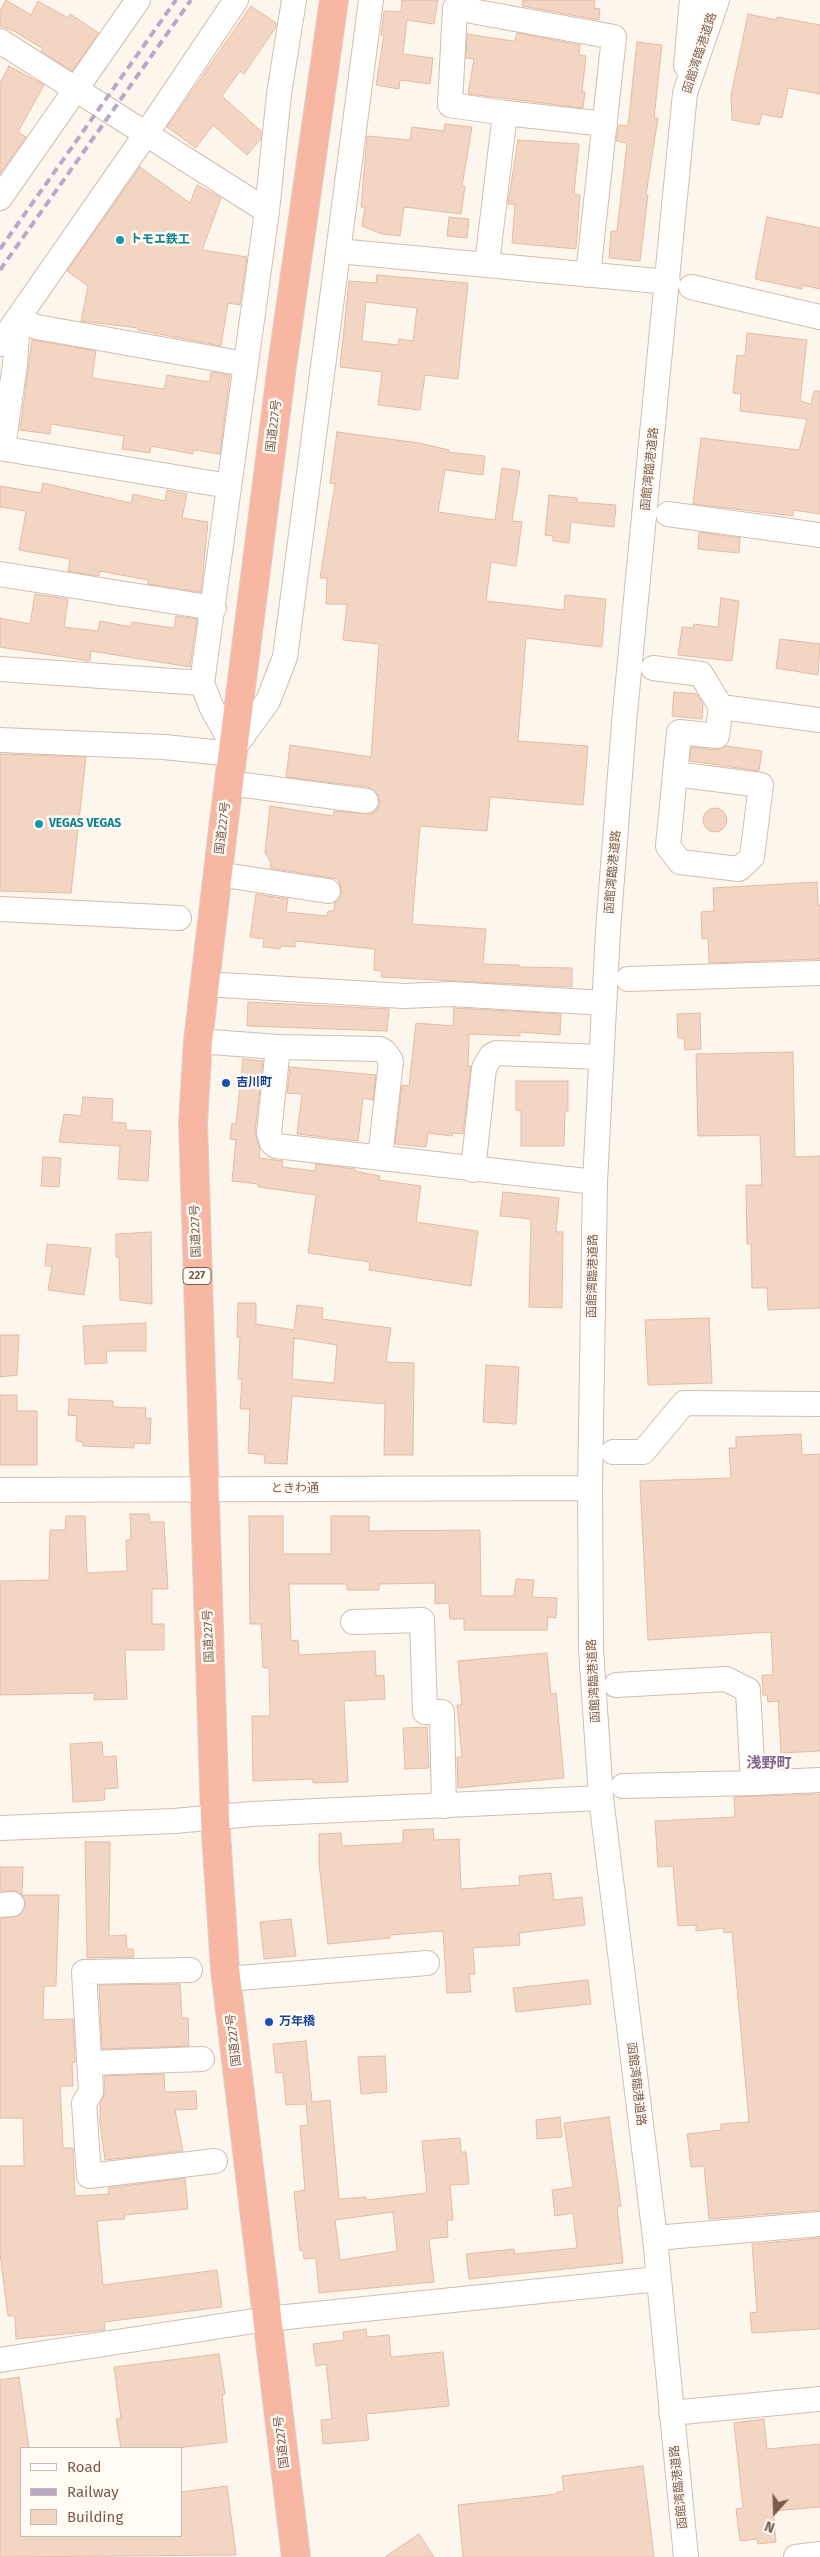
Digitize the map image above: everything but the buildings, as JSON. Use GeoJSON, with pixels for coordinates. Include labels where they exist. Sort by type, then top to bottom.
{"type":"FeatureCollection","features":[{"type":"Feature","properties":{"kind":"highway","name":"国道227号"},"geometry":{"type":"LineString","coordinates":[[296,2557],[226,1979],[215,1818],[193,1122],[198,1040],[229,783],[281,373],[334,0]]}},
{"type":"Feature","properties":{"kind":"street"},"geometry":{"type":"LineString","coordinates":[[0,198],[138,0]]}},
{"type":"Feature","properties":{"kind":"street"},"geometry":{"type":"LineString","coordinates":[[0,344],[146,134],[236,0]]}},
{"type":"Feature","properties":{"kind":"street"},"geometry":{"type":"LineString","coordinates":[[234,751],[202,683],[214,608],[266,211],[279,94],[294,0]]}},
{"type":"Feature","properties":{"kind":"street"},"geometry":{"type":"LineString","coordinates":[[234,751],[268,701],[285,657],[371,0]]}},
{"type":"Feature","properties":{"kind":"street"},"geometry":{"type":"LineString","coordinates":[[685,92],[692,0]]}},
{"type":"Feature","properties":{"kind":"street","name":"函館湾臨港道路"},"geometry":{"type":"LineString","coordinates":[[686,2557],[655,2238],[601,1798],[591,1649],[590,1488],[595,1182],[604,1003],[624,723],[685,92],[717,0]]}},
{"type":"Feature","properties":{"kind":"street"},"geometry":{"type":"LineString","coordinates":[[588,275],[605,124],[614,37],[455,8],[450,105],[605,124]]}},
{"type":"Feature","properties":{"kind":"street"},"geometry":{"type":"LineString","coordinates":[[3,49],[76,88],[266,211]]}},
{"type":"Feature","properties":{"kind":"street"},"geometry":{"type":"LineString","coordinates":[[487,264],[505,112]]}},
{"type":"Feature","properties":{"kind":"street"},"geometry":{"type":"LineString","coordinates":[[338,250],[668,282]]}},
{"type":"Feature","properties":{"kind":"street"},"geometry":{"type":"LineString","coordinates":[[691,287],[820,317]]}},
{"type":"Feature","properties":{"kind":"street"},"geometry":{"type":"LineString","coordinates":[[18,320],[37,327],[245,364]]}},
{"type":"Feature","properties":{"kind":"street"},"geometry":{"type":"LineString","coordinates":[[18,320],[15,364],[1,448],[229,486]]}},
{"type":"Feature","properties":{"kind":"street"},"geometry":{"type":"LineString","coordinates":[[668,514],[820,535]]}},
{"type":"Feature","properties":{"kind":"street"},"geometry":{"type":"LineString","coordinates":[[0,574],[214,608]]}},
{"type":"Feature","properties":{"kind":"street"},"geometry":{"type":"LineString","coordinates":[[653,668],[701,674],[721,707],[717,736],[679,732],[668,846],[680,862],[739,870],[752,856],[761,785],[675,774]]}},
{"type":"Feature","properties":{"kind":"street"},"geometry":{"type":"LineString","coordinates":[[0,669],[202,683]]}},
{"type":"Feature","properties":{"kind":"street"},"geometry":{"type":"LineString","coordinates":[[721,707],[820,720]]}},
{"type":"Feature","properties":{"kind":"street"},"geometry":{"type":"LineString","coordinates":[[0,740],[234,751]]}},
{"type":"Feature","properties":{"kind":"street"},"geometry":{"type":"LineString","coordinates":[[229,783],[366,801]]}},
{"type":"Feature","properties":{"kind":"street"},"geometry":{"type":"LineString","coordinates":[[218,874],[328,891]]}},
{"type":"Feature","properties":{"kind":"street"},"geometry":{"type":"LineString","coordinates":[[0,909],[179,918]]}},
{"type":"Feature","properties":{"kind":"street"},"geometry":{"type":"LineString","coordinates":[[628,980],[820,973]]}},
{"type":"Feature","properties":{"kind":"street"},"geometry":{"type":"LineString","coordinates":[[204,984],[404,996],[451,994],[604,1003]]}},
{"type":"Feature","properties":{"kind":"street"},"geometry":{"type":"LineString","coordinates":[[198,1040],[278,1047],[380,1049],[390,1056],[391,1060],[380,1157]]}},
{"type":"Feature","properties":{"kind":"street"},"geometry":{"type":"LineString","coordinates":[[278,1047],[269,1133],[272,1143],[276,1146],[380,1157],[473,1170],[595,1182]]}},
{"type":"Feature","properties":{"kind":"street"},"geometry":{"type":"LineString","coordinates":[[473,1170],[484,1068],[491,1056],[496,1053],[601,1057]]}},
{"type":"Feature","properties":{"kind":"street"},"geometry":{"type":"LineString","coordinates":[[613,1452],[643,1452],[684,1403],[820,1404]]}},
{"type":"Feature","properties":{"kind":"street","name":"ときわ通"},"geometry":{"type":"LineString","coordinates":[[0,1490],[590,1488]]}},
{"type":"Feature","properties":{"kind":"street"},"geometry":{"type":"LineString","coordinates":[[353,1622],[422,1620],[425,1712],[442,1712],[444,1806]]}},
{"type":"Feature","properties":{"kind":"street"},"geometry":{"type":"LineString","coordinates":[[616,1686],[726,1679],[748,1690],[753,1783]]}},
{"type":"Feature","properties":{"kind":"street"},"geometry":{"type":"LineString","coordinates":[[623,1786],[820,1780]]}},
{"type":"Feature","properties":{"kind":"street"},"geometry":{"type":"LineString","coordinates":[[0,1828],[174,1821],[252,1814],[601,1798]]}},
{"type":"Feature","properties":{"kind":"street"},"geometry":{"type":"LineString","coordinates":[[226,1979],[427,1963]]}},
{"type":"Feature","properties":{"kind":"street"},"geometry":{"type":"LineString","coordinates":[[190,1970],[84,1972],[91,2092],[84,2103],[89,2176],[215,2161]]}},
{"type":"Feature","properties":{"kind":"street"},"geometry":{"type":"LineString","coordinates":[[89,2063],[202,2059]]}},
{"type":"Feature","properties":{"kind":"street"},"geometry":{"type":"LineString","coordinates":[[655,2238],[820,2224]]}},
{"type":"Feature","properties":{"kind":"street"},"geometry":{"type":"LineString","coordinates":[[0,2360],[267,2319],[658,2279]]}},
{"type":"Feature","properties":{"kind":"street"},"geometry":{"type":"LineString","coordinates":[[671,2413],[820,2398]]}},
{"type":"Feature","properties":{"kind":"street"},"geometry":{"type":"LineString","coordinates":[[796,2557],[820,2554]]}},
{"type":"Feature","properties":{"kind":"railway"},"geometry":{"type":"LineString","coordinates":[[0,249],[176,0]]}},
{"type":"Feature","properties":{"kind":"railway"},"geometry":{"type":"LineString","coordinates":[[0,270],[191,0]]}},
{"type":"Feature","properties":{"kind":"place","name":"トモエ鉄工"},"geometry":{"type":"Point","coordinates":[120,240]}},
{"type":"Feature","properties":{"kind":"place","name":"VEGAS VEGAS"},"geometry":{"type":"Point","coordinates":[39,824]}},
{"type":"Feature","properties":{"kind":"place","name":"吉川町"},"geometry":{"type":"Point","coordinates":[226,1083]}},
{"type":"Feature","properties":{"kind":"place","name":"万年橋"},"geometry":{"type":"Point","coordinates":[269,2022]}},
{"type":"Feature","properties":{"kind":"district","name":"浅野町"},"geometry":{"type":"Point","coordinates":[769,1764]}}]}
